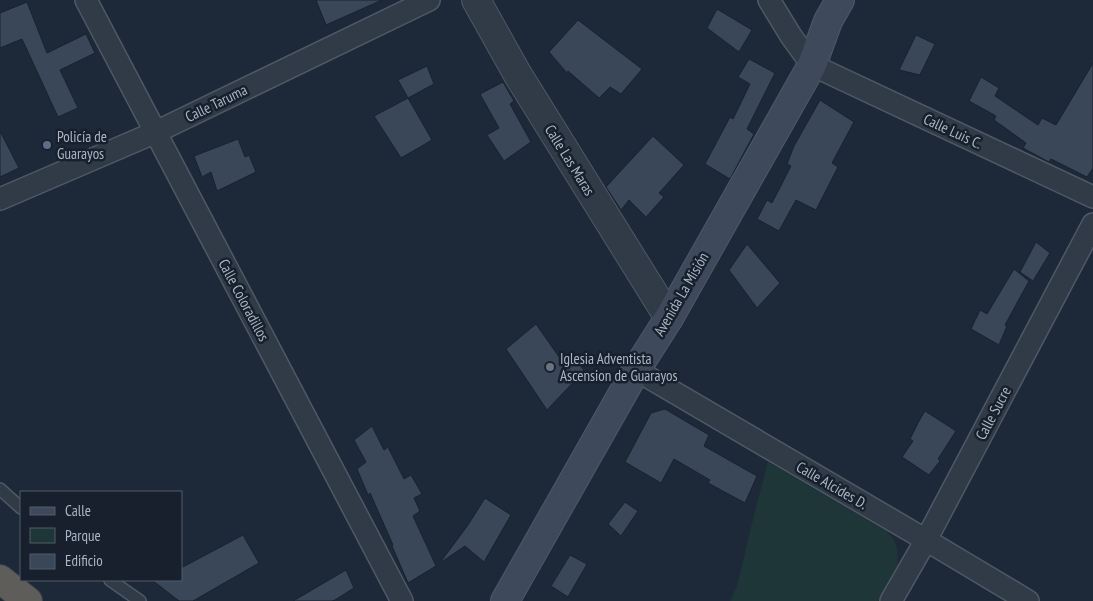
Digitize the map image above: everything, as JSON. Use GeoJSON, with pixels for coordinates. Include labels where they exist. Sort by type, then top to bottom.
{"type":"FeatureCollection","features":[{"type":"Feature","properties":{"kind":"highway"},"geometry":{"type":"LineString","coordinates":[[0,579],[28,601]]}},
{"type":"Feature","properties":{"kind":"main road","name":"Avenida La Misión"},"geometry":{"type":"LineString","coordinates":[[505,601],[812,65],[828,21],[840,0]]}},
{"type":"Feature","properties":{"kind":"street","name":"Calle Coloradillos"},"geometry":{"type":"LineString","coordinates":[[86,0],[402,601]]}},
{"type":"Feature","properties":{"kind":"street","name":"Calle Taruma"},"geometry":{"type":"LineString","coordinates":[[0,199],[156,132],[429,0]]}},
{"type":"Feature","properties":{"kind":"street","name":"Calle Las Maras"},"geometry":{"type":"LineString","coordinates":[[476,0],[518,75],[668,318]]}},
{"type":"Feature","properties":{"kind":"street"},"geometry":{"type":"LineString","coordinates":[[769,0],[791,36],[812,65]]}},
{"type":"Feature","properties":{"kind":"street","name":"Calle Luis C."},"geometry":{"type":"LineString","coordinates":[[812,65],[1093,197]]}},
{"type":"Feature","properties":{"kind":"street","name":"Calle Sucre"},"geometry":{"type":"LineString","coordinates":[[891,601],[926,540],[1093,224]]}},
{"type":"Feature","properties":{"kind":"street","name":"Calle Alcides D."},"geometry":{"type":"LineString","coordinates":[[636,370],[1028,601]]}},
{"type":"Feature","properties":{"kind":"lane"},"geometry":{"type":"LineString","coordinates":[[0,489],[20,507]]}},
{"type":"Feature","properties":{"kind":"lane"},"geometry":{"type":"LineString","coordinates":[[111,581],[140,601]]}},
{"type":"Feature","properties":{"kind":"green space"},"geometry":{"type":"Polygon","coordinates":[[[768,462],[886,531],[893,538],[897,548],[898,564],[878,601],[730,601],[737,586],[768,462]]]}},
{"type":"Feature","properties":{"kind":"building"},"geometry":{"type":"Polygon","coordinates":[[[316,0],[382,0],[326,25],[316,0]]]}},
{"type":"Feature","properties":{"kind":"building"},"geometry":{"type":"Polygon","coordinates":[[[27,2],[47,53],[86,34],[95,53],[60,70],[78,108],[58,117],[22,39],[0,48],[0,13],[27,2]]]}},
{"type":"Feature","properties":{"kind":"building"},"geometry":{"type":"Polygon","coordinates":[[[717,9],[752,30],[739,52],[707,28],[717,9]]]}},
{"type":"Feature","properties":{"kind":"building"},"geometry":{"type":"Polygon","coordinates":[[[578,20],[642,69],[621,94],[610,87],[599,98],[568,71],[567,73],[549,52],[578,20]]]}},
{"type":"Feature","properties":{"kind":"building"},"geometry":{"type":"Polygon","coordinates":[[[916,35],[935,44],[920,75],[899,70],[916,35]]]}},
{"type":"Feature","properties":{"kind":"building"},"geometry":{"type":"Polygon","coordinates":[[[749,59],[775,73],[747,129],[754,134],[730,179],[705,164],[730,117],[733,119],[750,84],[738,77],[749,59]]]}},
{"type":"Feature","properties":{"kind":"building"},"geometry":{"type":"Polygon","coordinates":[[[1093,63],[1093,168],[1087,177],[1051,159],[1049,162],[1023,148],[1026,143],[994,120],[996,116],[969,101],[981,77],[999,88],[995,96],[1038,125],[1042,118],[1056,125],[1093,63]]]}},
{"type":"Feature","properties":{"kind":"building"},"geometry":{"type":"Polygon","coordinates":[[[427,66],[434,84],[408,98],[398,80],[427,66]]]}},
{"type":"Feature","properties":{"kind":"building"},"geometry":{"type":"Polygon","coordinates":[[[503,82],[514,101],[510,104],[531,142],[504,161],[487,135],[499,128],[480,94],[503,82]]]}},
{"type":"Feature","properties":{"kind":"building"},"geometry":{"type":"Polygon","coordinates":[[[408,98],[432,140],[401,158],[374,116],[408,98]]]}},
{"type":"Feature","properties":{"kind":"building"},"geometry":{"type":"Polygon","coordinates":[[[820,100],[854,122],[832,163],[838,167],[816,210],[796,200],[779,231],[757,219],[767,200],[772,203],[791,166],[787,164],[794,146],[820,100]]]}},
{"type":"Feature","properties":{"kind":"building"},"geometry":{"type":"Polygon","coordinates":[[[0,131],[19,168],[0,177],[0,131]]]}},
{"type":"Feature","properties":{"kind":"building"},"geometry":{"type":"Polygon","coordinates":[[[653,136],[684,165],[659,193],[664,197],[646,217],[629,200],[621,210],[606,187],[653,136]]]}},
{"type":"Feature","properties":{"kind":"building"},"geometry":{"type":"Polygon","coordinates":[[[238,139],[245,157],[249,155],[256,172],[217,191],[211,172],[202,177],[194,156],[238,139]]]}},
{"type":"Feature","properties":{"kind":"building"},"geometry":{"type":"Polygon","coordinates":[[[1036,242],[1050,253],[1033,281],[1020,272],[1036,242]]]}},
{"type":"Feature","properties":{"kind":"building"},"geometry":{"type":"Polygon","coordinates":[[[747,244],[780,283],[757,308],[729,270],[747,244]]]}},
{"type":"Feature","properties":{"kind":"building"},"geometry":{"type":"Polygon","coordinates":[[[1014,269],[1029,281],[1005,325],[1007,326],[999,345],[971,329],[980,310],[987,314],[1014,269]]]}},
{"type":"Feature","properties":{"kind":"building","name":"Iglesia Adventista Ascension de Guarayos"},"geometry":{"type":"Polygon","coordinates":[[[536,324],[564,364],[572,353],[584,371],[547,410],[506,349],[536,324]]]}},
{"type":"Feature","properties":{"kind":"building"},"geometry":{"type":"Polygon","coordinates":[[[665,409],[709,435],[704,446],[757,476],[745,503],[708,483],[710,480],[674,459],[661,483],[625,462],[651,413],[665,409]]]}},
{"type":"Feature","properties":{"kind":"building"},"geometry":{"type":"Polygon","coordinates":[[[925,411],[956,431],[938,459],[940,461],[929,475],[902,457],[913,441],[910,439],[925,411]]]}},
{"type":"Feature","properties":{"kind":"building"},"geometry":{"type":"Polygon","coordinates":[[[372,426],[384,450],[388,447],[404,479],[411,475],[422,494],[414,498],[420,511],[413,516],[436,566],[408,583],[370,493],[368,495],[357,469],[366,462],[354,440],[372,426]]]}},
{"type":"Feature","properties":{"kind":"building"},"geometry":{"type":"Polygon","coordinates":[[[485,498],[511,515],[484,562],[465,546],[443,561],[442,560],[485,498]]]}},
{"type":"Feature","properties":{"kind":"building"},"geometry":{"type":"Polygon","coordinates":[[[625,502],[638,511],[621,536],[608,524],[625,502]]]}},
{"type":"Feature","properties":{"kind":"building"},"geometry":{"type":"Polygon","coordinates":[[[243,535],[259,563],[193,601],[179,601],[153,581],[182,581],[182,567],[243,535]]]}},
{"type":"Feature","properties":{"kind":"building"},"geometry":{"type":"Polygon","coordinates":[[[570,555],[587,564],[568,597],[551,586],[570,555]]]}},
{"type":"Feature","properties":{"kind":"building"},"geometry":{"type":"Polygon","coordinates":[[[346,570],[354,588],[335,600],[293,601],[346,570]]]}},
{"type":"Feature","properties":{"kind":"place","name":"Policía de Guarayos"},"geometry":{"type":"Point","coordinates":[47,145]}},
{"type":"Feature","properties":{"kind":"place","name":"Iglesia Adventista Ascension de Guarayos"},"geometry":{"type":"Point","coordinates":[550,367]}}]}
